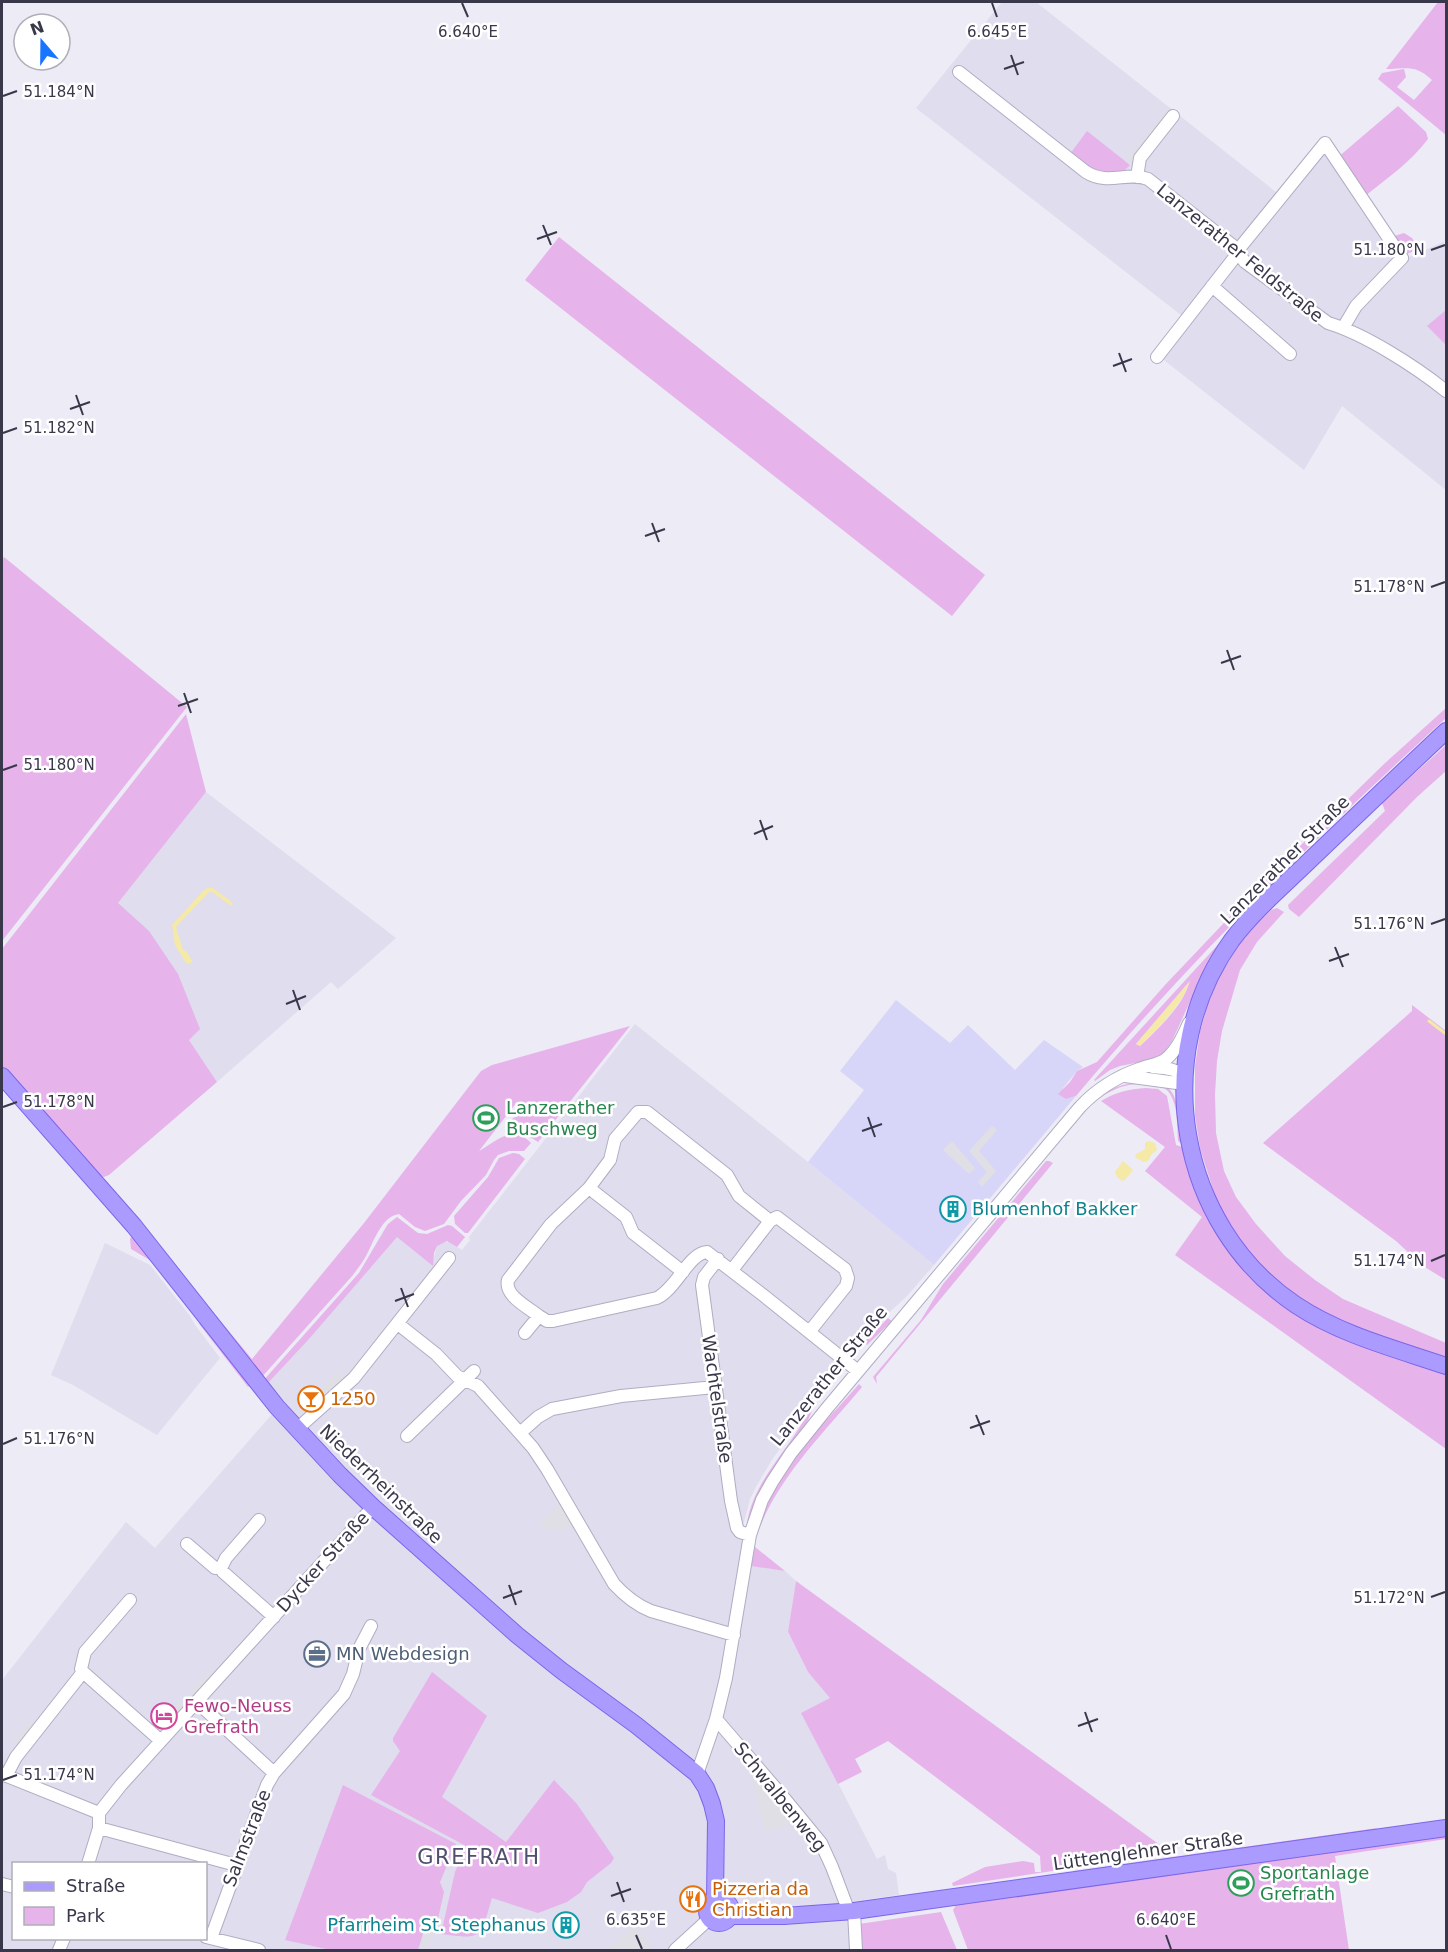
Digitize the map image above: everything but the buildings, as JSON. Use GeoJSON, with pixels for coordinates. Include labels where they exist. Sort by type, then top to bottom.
{"type":"FeatureCollection","features":[{"type":"Feature","properties":{"kind":"main road","name":"Lanzerather Straße"},"geometry":{"type":"LineString","coordinates":[[1446,731],[1248,921],[1220,958],[1208,979],[1199,1004],[1192,1029],[1185,1078],[1186,1122],[1201,1182],[1229,1240],[1248,1264],[1280,1294],[1323,1321],[1446,1366]]}},
{"type":"Feature","properties":{"kind":"main road","name":"Niederrheinstraße"},"geometry":{"type":"LineString","coordinates":[[2,1076],[135,1226],[277,1407],[373,1508],[525,1642],[697,1774],[706,1788],[716,1821],[715,1899]]}},
{"type":"Feature","properties":{"kind":"main road","name":"Lüttenglehner Straße"},"geometry":{"type":"LineString","coordinates":[[730,1916],[851,1912],[1446,1828]]}},
{"type":"Feature","properties":{"kind":"main road"},"geometry":{"type":"LineString","coordinates":[[720,1899],[728,1903],[730,1916],[725,1922],[717,1923],[707,1916],[707,1908],[712,1901],[720,1899]]}},
{"type":"Feature","properties":{"kind":"street","name":"Lanzerather Feldstraße"},"geometry":{"type":"LineString","coordinates":[[959,72],[1086,172],[1105,180],[1137,177],[1148,179],[1238,252],[1245,262],[1328,323],[1343,328],[1404,361],[1446,391]]}},
{"type":"Feature","properties":{"kind":"street","name":"Lanzerather Feldstraße"},"geometry":{"type":"LineString","coordinates":[[1137,177],[1140,158],[1173,116]]}},
{"type":"Feature","properties":{"kind":"street"},"geometry":{"type":"LineString","coordinates":[[1157,357],[1325,143],[1402,258],[1356,306],[1343,328]]}},
{"type":"Feature","properties":{"kind":"street"},"geometry":{"type":"LineString","coordinates":[[1212,286],[1290,354]]}},
{"type":"Feature","properties":{"kind":"street","name":"Lanzerather Straße"},"geometry":{"type":"LineString","coordinates":[[697,1774],[716,1719],[726,1678],[750,1535],[762,1500],[784,1463],[858,1371],[1080,1107],[1103,1086],[1159,1063],[1173,1052],[1199,1004]]}},
{"type":"Feature","properties":{"kind":"street"},"geometry":{"type":"LineString","coordinates":[[1124,1076],[1177,1083],[1185,1078],[1171,1068],[1148,1066]]}},
{"type":"Feature","properties":{"kind":"street"},"geometry":{"type":"LineString","coordinates":[[770,1221],[739,1196],[727,1175],[647,1112],[642,1111],[634,1114],[615,1138],[610,1160],[589,1188],[552,1224],[508,1280],[507,1286],[510,1293],[539,1316],[553,1322],[648,1301],[665,1294],[700,1253],[707,1252],[858,1371]]}},
{"type":"Feature","properties":{"kind":"street"},"geometry":{"type":"LineString","coordinates":[[589,1188],[627,1217],[633,1233],[683,1272]]}},
{"type":"Feature","properties":{"kind":"street"},"geometry":{"type":"LineString","coordinates":[[732,1270],[770,1221],[776,1217],[781,1219],[847,1273],[846,1286],[810,1332]]}},
{"type":"Feature","properties":{"kind":"street"},"geometry":{"type":"LineString","coordinates":[[297,1430],[354,1378],[449,1258]]}},
{"type":"Feature","properties":{"kind":"street","name":"Wachtelstraße"},"geometry":{"type":"LineString","coordinates":[[718,1259],[704,1277],[702,1285],[736,1525],[740,1532],[750,1535]]}},
{"type":"Feature","properties":{"kind":"street"},"geometry":{"type":"LineString","coordinates":[[525,1333],[539,1316]]}},
{"type":"Feature","properties":{"kind":"street"},"geometry":{"type":"LineString","coordinates":[[398,1324],[436,1354],[457,1376],[478,1386],[520,1433],[547,1468],[609,1575],[623,1594],[651,1611],[734,1635]]}},
{"type":"Feature","properties":{"kind":"street"},"geometry":{"type":"LineString","coordinates":[[407,1436],[474,1371]]}},
{"type":"Feature","properties":{"kind":"street"},"geometry":{"type":"LineString","coordinates":[[520,1433],[538,1417],[552,1409],[621,1396],[715,1387]]}},
{"type":"Feature","properties":{"kind":"street","name":"Dycker Straße"},"geometry":{"type":"LineString","coordinates":[[99,1813],[121,1785],[373,1508]]}},
{"type":"Feature","properties":{"kind":"street"},"geometry":{"type":"LineString","coordinates":[[220,1568],[260,1520]]}},
{"type":"Feature","properties":{"kind":"street","name":"Dycker Straße"},"geometry":{"type":"LineString","coordinates":[[187,1544],[215,1568],[220,1568],[274,1617]]}},
{"type":"Feature","properties":{"kind":"street"},"geometry":{"type":"LineString","coordinates":[[130,1600],[85,1652],[81,1669],[161,1741]]}},
{"type":"Feature","properties":{"kind":"street","name":"Salmstraße"},"geometry":{"type":"LineString","coordinates":[[208,1937],[262,1796],[274,1773],[344,1694],[353,1674],[359,1649],[371,1626]]}},
{"type":"Feature","properties":{"kind":"street"},"geometry":{"type":"LineString","coordinates":[[83,1672],[4,1775],[99,1813],[99,1828],[88,1862]]}},
{"type":"Feature","properties":{"kind":"street","name":"Salmstraße"},"geometry":{"type":"LineString","coordinates":[[197,1702],[274,1773]]}},
{"type":"Feature","properties":{"kind":"street","name":"Schwalbenweg"},"geometry":{"type":"LineString","coordinates":[[716,1719],[821,1843],[851,1912]]}},
{"type":"Feature","properties":{"kind":"street"},"geometry":{"type":"LineString","coordinates":[[99,1828],[236,1865]]}},
{"type":"Feature","properties":{"kind":"street"},"geometry":{"type":"LineString","coordinates":[[851,1912],[856,1950]]}},
{"type":"Feature","properties":{"kind":"street"},"geometry":{"type":"LineString","coordinates":[[675,1950],[710,1919]]}},
{"type":"Feature","properties":{"kind":"street"},"geometry":{"type":"LineString","coordinates":[[208,1937],[260,1950]]}},
{"type":"Feature","properties":{"kind":"shaded area"},"geometry":{"type":"Polygon","coordinates":[[[1002,2],[1036,2],[1285,199],[1321,154],[1329,155],[1405,259],[1443,242],[1446,248],[1446,490],[1342,406],[1304,470],[1160,357],[1186,319],[916,108],[1002,2]]]}},
{"type":"Feature","properties":{"kind":"shaded area"},"geometry":{"type":"Polygon","coordinates":[[[1169,107],[1174,111],[1130,165],[1125,161],[1169,107]]]}},
{"type":"Feature","properties":{"kind":"shaded area"},"geometry":{"type":"Polygon","coordinates":[[[206,792],[396,938],[338,989],[331,982],[217,1082],[189,1040],[118,903],[206,792]]]}},
{"type":"Feature","properties":{"kind":"shaded area"},"geometry":{"type":"Polygon","coordinates":[[[208,888],[213,888],[233,903],[230,905],[209,892],[176,927],[183,950],[187,952],[192,961],[190,964],[186,963],[175,945],[172,925],[208,888]]]}},
{"type":"Feature","properties":{"kind":"shaded area"},"geometry":{"type":"Polygon","coordinates":[[[1190,981],[1187,990],[1169,1016],[1140,1046],[1136,1044],[1190,981]]]}},
{"type":"Feature","properties":{"kind":"shaded area"},"geometry":{"type":"Polygon","coordinates":[[[896,1000],[950,1043],[968,1025],[1015,1070],[1044,1040],[1083,1067],[1063,1088],[1066,1099],[1076,1096],[934,1265],[808,1162],[864,1090],[840,1071],[896,1000]]]}},
{"type":"Feature","properties":{"kind":"shaded area"},"geometry":{"type":"Polygon","coordinates":[[[635,1024],[934,1265],[906,1297],[858,1343],[807,1407],[799,1424],[773,1458],[756,1487],[750,1499],[741,1534],[744,1540],[741,1564],[785,1571],[796,1581],[788,1633],[808,1672],[831,1698],[802,1713],[877,1859],[885,1855],[888,1869],[896,1873],[899,1895],[850,1902],[854,1950],[2,1950],[2,1680],[126,1522],[155,1548],[281,1404],[263,1381],[359,1273],[387,1225],[433,1261],[437,1246],[442,1242],[450,1242],[462,1250],[470,1240],[469,1237],[635,1024]]]}},
{"type":"Feature","properties":{"kind":"shaded area"},"geometry":{"type":"Polygon","coordinates":[[[992,1126],[997,1130],[979,1151],[996,1171],[982,1187],[978,1182],[987,1172],[969,1151],[992,1126]]]}},
{"type":"Feature","properties":{"kind":"shaded area"},"geometry":{"type":"Polygon","coordinates":[[[952,1141],[975,1168],[969,1174],[943,1150],[952,1141]]]}},
{"type":"Feature","properties":{"kind":"shaded area"},"geometry":{"type":"Polygon","coordinates":[[[1148,1141],[1155,1143],[1157,1150],[1148,1161],[1144,1162],[1135,1155],[1145,1149],[1145,1143],[1148,1141]]]}},
{"type":"Feature","properties":{"kind":"shaded area"},"geometry":{"type":"Polygon","coordinates":[[[1123,1161],[1133,1170],[1122,1181],[1115,1172],[1123,1161]]]}},
{"type":"Feature","properties":{"kind":"shaded area"},"geometry":{"type":"Polygon","coordinates":[[[105,1243],[150,1265],[220,1358],[157,1435],[73,1385],[51,1375],[105,1243]]]}},
{"type":"Feature","properties":{"kind":"shaded area"},"geometry":{"type":"Polygon","coordinates":[[[641,1305],[642,1309],[572,1325],[571,1321],[641,1305]]]}},
{"type":"Feature","properties":{"kind":"shaded area"},"geometry":{"type":"Polygon","coordinates":[[[338,1373],[344,1379],[325,1397],[319,1390],[338,1373]]]}},
{"type":"Feature","properties":{"kind":"shaded area"},"geometry":{"type":"Polygon","coordinates":[[[562,1502],[576,1527],[548,1531],[540,1523],[562,1502]]]}},
{"type":"Feature","properties":{"kind":"shaded area"},"geometry":{"type":"Polygon","coordinates":[[[210,1671],[215,1676],[172,1724],[171,1714],[210,1671]]]}},
{"type":"Feature","properties":{"kind":"shaded area"},"geometry":{"type":"Polygon","coordinates":[[[29,1721],[34,1725],[19,1745],[14,1741],[29,1721]]]}},
{"type":"Feature","properties":{"kind":"shaded area"},"geometry":{"type":"Polygon","coordinates":[[[757,1773],[799,1822],[765,1832],[752,1777],[757,1773]]]}},
{"type":"Feature","properties":{"kind":"shaded area"},"geometry":{"type":"Polygon","coordinates":[[[427,1922],[435,1924],[428,1950],[425,1950],[420,1949],[427,1922]]]}},
{"type":"Feature","properties":{"kind":"shaded area"},"geometry":{"type":"Polygon","coordinates":[[[635,1926],[652,1947],[648,1950],[606,1950],[635,1926]]]}},
{"type":"Feature","properties":{"kind":"green space"},"geometry":{"type":"Polygon","coordinates":[[[1438,2],[1446,2],[1446,135],[1378,79],[1382,73],[1404,69],[1406,77],[1397,87],[1414,100],[1432,80],[1416,69],[1405,68],[1386,69],[1438,2]]]}},
{"type":"Feature","properties":{"kind":"green space"},"geometry":{"type":"Polygon","coordinates":[[[1398,106],[1426,132],[1428,139],[1406,163],[1364,197],[1337,158],[1398,106]]]}},
{"type":"Feature","properties":{"kind":"green space"},"geometry":{"type":"Polygon","coordinates":[[[1087,131],[1130,165],[1124,171],[1101,176],[1070,154],[1087,131]]]}},
{"type":"Feature","properties":{"kind":"green space"},"geometry":{"type":"Polygon","coordinates":[[[1404,233],[1412,238],[1419,249],[1404,255],[1391,237],[1404,233]]]}},
{"type":"Feature","properties":{"kind":"green space"},"geometry":{"type":"Polygon","coordinates":[[[559,237],[985,575],[952,616],[525,280],[559,237]]]}},
{"type":"Feature","properties":{"kind":"green space"},"geometry":{"type":"Polygon","coordinates":[[[1446,310],[1446,345],[1427,326],[1446,310]]]}},
{"type":"Feature","properties":{"kind":"green space"},"geometry":{"type":"Polygon","coordinates":[[[4,557],[187,707],[2,941],[2,561],[4,557]]]}},
{"type":"Feature","properties":{"kind":"green space"},"geometry":{"type":"Polygon","coordinates":[[[1446,708],[1446,718],[1349,808],[1255,901],[1164,996],[1076,1096],[1066,1099],[1058,1094],[1077,1071],[1097,1062],[1165,985],[1259,886],[1384,764],[1446,708]]]}},
{"type":"Feature","properties":{"kind":"green space"},"geometry":{"type":"Polygon","coordinates":[[[186,714],[206,792],[118,903],[149,931],[178,974],[200,1029],[189,1040],[217,1082],[104,1177],[98,1175],[2,1070],[2,949],[186,714]]]}},
{"type":"Feature","properties":{"kind":"green space"},"geometry":{"type":"Polygon","coordinates":[[[1446,745],[1446,771],[1417,797],[1299,917],[1289,909],[1288,905],[1385,811],[1382,803],[1446,745]]]}},
{"type":"Feature","properties":{"kind":"green space"},"geometry":{"type":"Polygon","coordinates":[[[1277,908],[1284,912],[1257,942],[1240,970],[1222,1031],[1215,1094],[1216,1133],[1224,1171],[1236,1197],[1256,1224],[1285,1256],[1343,1299],[1446,1343],[1446,1360],[1332,1319],[1289,1293],[1241,1246],[1216,1199],[1200,1148],[1195,1115],[1195,1066],[1200,1032],[1213,986],[1240,944],[1257,923],[1271,910],[1277,908]]]}},
{"type":"Feature","properties":{"kind":"green space"},"geometry":{"type":"Polygon","coordinates":[[[1234,927],[1205,969],[1172,1041],[1164,1053],[1150,1060],[1120,1066],[1094,1080],[1234,927]],[[1189,982],[1136,1044],[1140,1046],[1161,1025],[1176,1008],[1189,982]]]}},
{"type":"Feature","properties":{"kind":"green space"},"geometry":{"type":"Polygon","coordinates":[[[1412,1005],[1446,1031],[1446,1280],[1423,1266],[1396,1241],[1263,1143],[1412,1011],[1412,1005]]]}},
{"type":"Feature","properties":{"kind":"green space"},"geometry":{"type":"Polygon","coordinates":[[[630,1026],[538,1142],[524,1133],[509,1130],[506,1127],[513,1118],[524,1114],[524,1109],[517,1102],[479,1151],[511,1134],[524,1137],[531,1143],[524,1151],[509,1151],[498,1155],[486,1175],[461,1201],[444,1224],[425,1231],[415,1227],[399,1214],[388,1219],[379,1230],[353,1275],[261,1378],[107,1184],[252,1359],[364,1223],[481,1071],[492,1065],[630,1026]]]}},
{"type":"Feature","properties":{"kind":"green space"},"geometry":{"type":"Polygon","coordinates":[[[1144,1082],[1162,1085],[1172,1092],[1179,1114],[1182,1144],[1178,1141],[1177,1117],[1173,1099],[1166,1089],[1160,1086],[1137,1084],[1122,1087],[1088,1107],[1113,1088],[1144,1082]]]}},
{"type":"Feature","properties":{"kind":"green space"},"geometry":{"type":"Polygon","coordinates":[[[1146,1088],[1158,1089],[1167,1096],[1176,1145],[1182,1147],[1196,1191],[1207,1214],[1219,1236],[1263,1286],[1446,1372],[1446,1449],[1175,1255],[1202,1217],[1145,1171],[1165,1147],[1101,1101],[1112,1095],[1146,1088]]]}},
{"type":"Feature","properties":{"kind":"green space"},"geometry":{"type":"Polygon","coordinates":[[[513,1153],[525,1159],[468,1233],[465,1233],[455,1224],[454,1216],[488,1177],[499,1158],[513,1153]]]}},
{"type":"Feature","properties":{"kind":"green space"},"geometry":{"type":"Polygon","coordinates":[[[1046,1161],[1053,1163],[876,1377],[877,1384],[873,1377],[921,1320],[943,1284],[1046,1161]]]}},
{"type":"Feature","properties":{"kind":"green space"},"geometry":{"type":"Polygon","coordinates":[[[397,1217],[418,1233],[427,1234],[448,1225],[465,1237],[457,1247],[447,1241],[437,1246],[433,1266],[397,1237],[266,1385],[263,1381],[359,1273],[388,1224],[397,1217]]]}},
{"type":"Feature","properties":{"kind":"green space"},"geometry":{"type":"Polygon","coordinates":[[[134,1233],[253,1383],[248,1387],[153,1262],[131,1249],[130,1239],[134,1233]]]}},
{"type":"Feature","properties":{"kind":"green space"},"geometry":{"type":"Polygon","coordinates":[[[888,1318],[892,1321],[867,1345],[864,1342],[888,1318]]]}},
{"type":"Feature","properties":{"kind":"green space"},"geometry":{"type":"Polygon","coordinates":[[[859,1384],[862,1387],[801,1458],[788,1477],[764,1517],[756,1538],[761,1515],[782,1474],[811,1437],[859,1384]]]}},
{"type":"Feature","properties":{"kind":"green space"},"geometry":{"type":"Polygon","coordinates":[[[810,1408],[813,1409],[804,1429],[747,1523],[751,1507],[765,1477],[794,1437],[810,1408]]]}},
{"type":"Feature","properties":{"kind":"green space"},"geometry":{"type":"Polygon","coordinates":[[[755,1547],[785,1571],[751,1566],[755,1547]]]}},
{"type":"Feature","properties":{"kind":"green space"},"geometry":{"type":"Polygon","coordinates":[[[796,1581],[1171,1853],[953,1886],[952,1883],[985,1867],[1023,1861],[1034,1863],[1035,1872],[1041,1872],[1040,1856],[888,1741],[855,1759],[862,1772],[838,1784],[801,1713],[830,1698],[808,1672],[788,1632],[796,1581]]]}},
{"type":"Feature","properties":{"kind":"green space"},"geometry":{"type":"Polygon","coordinates":[[[432,1672],[487,1716],[442,1797],[506,1842],[554,1780],[577,1804],[614,1858],[587,1882],[581,1892],[567,1902],[538,1913],[492,1898],[482,1929],[473,1936],[441,1934],[455,1872],[466,1846],[371,1795],[400,1751],[393,1738],[432,1672]]]}},
{"type":"Feature","properties":{"kind":"green space"},"geometry":{"type":"Polygon","coordinates":[[[343,1785],[456,1844],[440,1882],[444,1892],[437,1923],[427,1921],[418,1950],[331,1950],[285,1940],[343,1785]]]}},
{"type":"Feature","properties":{"kind":"green space"},"geometry":{"type":"Polygon","coordinates":[[[1377,1828],[1373,1833],[1077,1875],[1074,1871],[1377,1828]]]}},
{"type":"Feature","properties":{"kind":"green space","name":"Sportanlage Grefrath"},"geometry":{"type":"Polygon","coordinates":[[[1446,1835],[1446,1839],[1335,1856],[1349,1950],[968,1950],[953,1910],[958,1902],[1446,1835]]]}},
{"type":"Feature","properties":{"kind":"green space"},"geometry":{"type":"Polygon","coordinates":[[[941,1912],[957,1950],[859,1950],[859,1924],[941,1912]]]}},
{"type":"Feature","properties":{"kind":"waterway"},"geometry":{"type":"LineString","coordinates":[[1429,1021],[1446,1034]]}},
{"type":"Feature","properties":{"kind":"place","name":"Lanzerather Buschweg"},"geometry":{"type":"Point","coordinates":[486,1118]}},
{"type":"Feature","properties":{"kind":"place","name":"Blumenhof Bakker"},"geometry":{"type":"Point","coordinates":[953,1209]}},
{"type":"Feature","properties":{"kind":"place","name":"1250"},"geometry":{"type":"Point","coordinates":[311,1399]}},
{"type":"Feature","properties":{"kind":"place","name":"MN Webdesign"},"geometry":{"type":"Point","coordinates":[317,1654]}},
{"type":"Feature","properties":{"kind":"place","name":"Fewo-Neuss Grefrath"},"geometry":{"type":"Point","coordinates":[164,1716]}},
{"type":"Feature","properties":{"kind":"place","name":"Sportanlage Grefrath"},"geometry":{"type":"Point","coordinates":[1241,1883]}},
{"type":"Feature","properties":{"kind":"place","name":"Pizzeria da Christian"},"geometry":{"type":"Point","coordinates":[693,1899]}},
{"type":"Feature","properties":{"kind":"place","name":"Pfarrheim St. Stephanus"},"geometry":{"type":"Point","coordinates":[566,1925]}},
{"type":"Feature","properties":{"kind":"district","name":"GREFRATH"},"geometry":{"type":"Point","coordinates":[479,1857]}}]}
